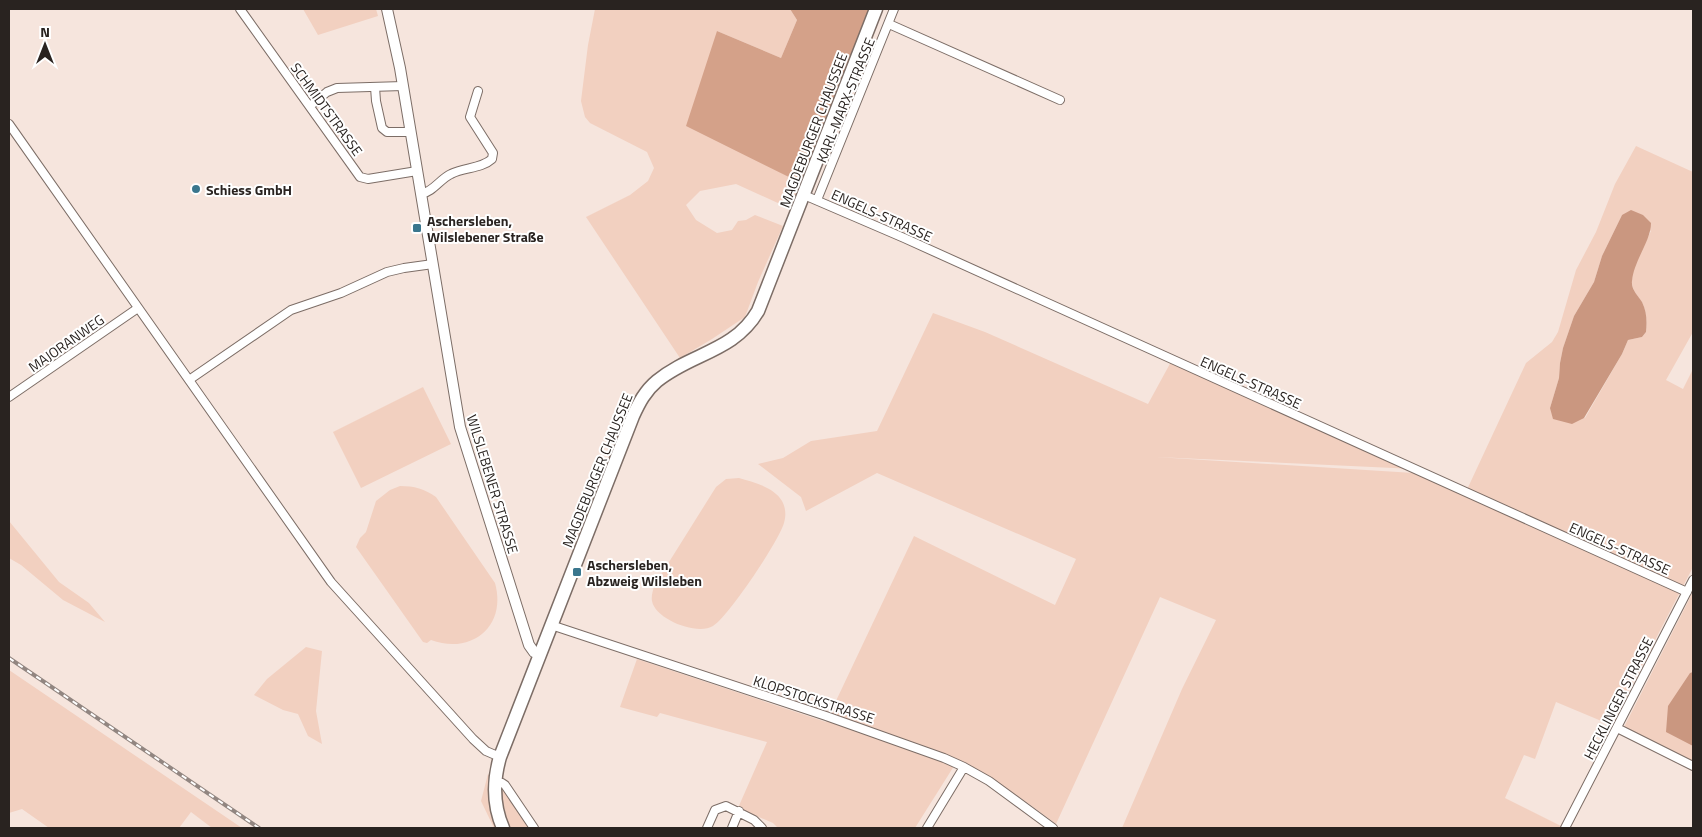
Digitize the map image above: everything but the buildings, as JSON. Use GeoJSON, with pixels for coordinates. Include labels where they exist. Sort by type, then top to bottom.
{"type":"FeatureCollection","features":[{"type":"Feature","properties":{"kind":"main road","name":"MAGDEBURGER CHAUSSEE"},"geometry":{"type":"LineString","coordinates":[[503,828],[497,811],[495,782],[500,757],[639,402],[646,392],[658,381],[674,370],[724,345],[740,334],[752,320],[764,298],[876,9]]}},
{"type":"Feature","properties":{"kind":"street","name":"SCHMIDTSTRASSE"},"geometry":{"type":"LineString","coordinates":[[240,9],[360,176],[364,179],[417,171]]}},
{"type":"Feature","properties":{"kind":"street","name":"WILSLEBENER STRASSE"},"geometry":{"type":"LineString","coordinates":[[387,9],[403,83],[456,406],[464,440],[529,645],[534,652],[540,655]]}},
{"type":"Feature","properties":{"kind":"street","name":"KARL-MARX-STRASSE"},"geometry":{"type":"LineString","coordinates":[[817,200],[894,9]]}},
{"type":"Feature","properties":{"kind":"street"},"geometry":{"type":"LineString","coordinates":[[888,24],[1060,100]]}},
{"type":"Feature","properties":{"kind":"street"},"geometry":{"type":"LineString","coordinates":[[310,106],[326,92],[337,88],[375,87],[403,83]]}},
{"type":"Feature","properties":{"kind":"street"},"geometry":{"type":"LineString","coordinates":[[375,87],[382,128],[387,132],[411,132]]}},
{"type":"Feature","properties":{"kind":"street"},"geometry":{"type":"LineString","coordinates":[[421,194],[430,190],[450,174],[482,165],[492,159],[493,153],[470,117],[478,91]]}},
{"type":"Feature","properties":{"kind":"street"},"geometry":{"type":"LineString","coordinates":[[9,124],[331,582],[473,739],[486,751],[500,757]]}},
{"type":"Feature","properties":{"kind":"street","name":"ENGELS-STRASSE"},"geometry":{"type":"LineString","coordinates":[[804,195],[1687,592]]}},
{"type":"Feature","properties":{"kind":"street"},"geometry":{"type":"LineString","coordinates":[[189,380],[291,310],[341,293],[387,272],[433,264]]}},
{"type":"Feature","properties":{"kind":"street","name":"MAJORANWEG"},"geometry":{"type":"LineString","coordinates":[[9,397],[138,308]]}},
{"type":"Feature","properties":{"kind":"street","name":"HECKLINGER STRASSE"},"geometry":{"type":"LineString","coordinates":[[1565,828],[1693,580]]}},
{"type":"Feature","properties":{"kind":"street","name":"KLOPSTOCKSTRASSE"},"geometry":{"type":"LineString","coordinates":[[552,625],[924,750],[964,767],[989,781],[1053,828]]}},
{"type":"Feature","properties":{"kind":"street"},"geometry":{"type":"LineString","coordinates":[[1617,728],[1693,766]]}},
{"type":"Feature","properties":{"kind":"street"},"geometry":{"type":"LineString","coordinates":[[927,828],[964,767]]}},
{"type":"Feature","properties":{"kind":"street"},"geometry":{"type":"LineString","coordinates":[[495,782],[505,785],[534,828]]}},
{"type":"Feature","properties":{"kind":"street"},"geometry":{"type":"LineString","coordinates":[[707,828],[715,810],[726,806],[754,820],[762,828]]}},
{"type":"Feature","properties":{"kind":"street"},"geometry":{"type":"LineString","coordinates":[[732,828],[740,812]]}},
{"type":"Feature","properties":{"kind":"shaded area"},"geometry":{"type":"Polygon","coordinates":[[[303,9],[376,9],[378,16],[318,35],[303,9]]]}},
{"type":"Feature","properties":{"kind":"shaded area"},"geometry":{"type":"Polygon","coordinates":[[[595,9],[790,9],[797,20],[781,58],[717,31],[780,172],[801,183],[791,209],[736,184],[700,191],[686,205],[696,220],[717,233],[732,230],[738,221],[746,220],[755,215],[783,226],[745,317],[680,358],[586,217],[630,195],[648,181],[654,168],[647,152],[590,123],[585,117],[581,101],[588,45],[595,9]]]}},
{"type":"Feature","properties":{"kind":"shaded area"},"geometry":{"type":"Polygon","coordinates":[[[790,9],[869,9],[801,183],[686,126],[717,31],[781,58],[797,20],[790,9]]]}},
{"type":"Feature","properties":{"kind":"shaded area"},"geometry":{"type":"Polygon","coordinates":[[[1636,146],[1693,172],[1693,332],[1666,380],[1683,389],[1693,369],[1693,567],[1611,725],[1556,702],[1535,759],[1524,755],[1505,798],[1561,826],[1560,828],[1122,828],[1182,689],[1216,620],[1160,597],[1056,824],[1009,790],[959,761],[915,828],[778,828],[773,823],[738,808],[767,742],[660,713],[657,717],[620,707],[637,659],[826,722],[914,536],[1055,605],[1076,559],[877,473],[806,511],[801,497],[758,464],[783,458],[811,441],[877,431],[933,313],[985,332],[1148,404],[1172,360],[1415,469],[1156,457],[1414,473],[1464,496],[1526,363],[1552,342],[1558,332],[1576,270],[1596,232],[1615,184],[1636,146]],[[1622,215],[1602,256],[1594,282],[1574,316],[1563,348],[1559,378],[1550,408],[1585,418],[1622,354],[1628,340],[1642,337],[1646,332],[1645,312],[1633,288],[1632,277],[1638,257],[1651,231],[1622,215]]]}},
{"type":"Feature","properties":{"kind":"shaded area"},"geometry":{"type":"Polygon","coordinates":[[[1631,210],[1643,215],[1651,223],[1648,237],[1633,273],[1632,281],[1634,290],[1645,310],[1646,332],[1642,337],[1628,340],[1622,354],[1584,418],[1572,424],[1553,419],[1550,408],[1559,378],[1563,348],[1574,316],[1594,282],[1602,256],[1622,215],[1631,210]]]}},
{"type":"Feature","properties":{"kind":"shaded area"},"geometry":{"type":"Polygon","coordinates":[[[423,387],[451,444],[361,488],[333,432],[423,387]]]}},
{"type":"Feature","properties":{"kind":"shaded area"},"geometry":{"type":"Polygon","coordinates":[[[739,478],[763,486],[778,496],[785,512],[784,523],[773,545],[752,578],[720,620],[706,629],[697,629],[678,624],[668,619],[655,608],[652,601],[654,586],[716,487],[726,479],[739,478]]]}},
{"type":"Feature","properties":{"kind":"shaded area"},"geometry":{"type":"Polygon","coordinates":[[[400,486],[419,488],[436,497],[495,583],[496,612],[491,624],[483,633],[472,640],[446,644],[431,640],[427,643],[423,642],[356,547],[360,538],[366,532],[376,501],[390,490],[400,486]]]}},
{"type":"Feature","properties":{"kind":"shaded area"},"geometry":{"type":"Polygon","coordinates":[[[9,521],[59,582],[89,603],[105,622],[63,600],[21,565],[9,558],[9,521]]]}},
{"type":"Feature","properties":{"kind":"shaded area"},"geometry":{"type":"Polygon","coordinates":[[[1693,592],[1693,763],[1624,727],[1693,592]]]}},
{"type":"Feature","properties":{"kind":"shaded area"},"geometry":{"type":"Polygon","coordinates":[[[306,647],[322,651],[316,711],[322,744],[308,736],[298,714],[283,710],[254,695],[267,679],[306,647]]]}},
{"type":"Feature","properties":{"kind":"shaded area"},"geometry":{"type":"Polygon","coordinates":[[[9,670],[242,828],[212,828],[191,812],[179,828],[49,828],[22,809],[9,813],[9,670]]]}},
{"type":"Feature","properties":{"kind":"shaded area"},"geometry":{"type":"Polygon","coordinates":[[[1693,672],[1693,746],[1666,732],[1668,706],[1690,673],[1693,672]]]}},
{"type":"Feature","properties":{"kind":"shaded area"},"geometry":{"type":"Polygon","coordinates":[[[488,774],[497,788],[504,788],[529,828],[494,828],[481,801],[488,774]]]}},
{"type":"Feature","properties":{"kind":"railway"},"geometry":{"type":"LineString","coordinates":[[9,658],[259,828]]}},
{"type":"Feature","properties":{"kind":"place","name":"Schiess GmbH"},"geometry":{"type":"Point","coordinates":[196,189]}},
{"type":"Feature","properties":{"kind":"place","name":"Aschersleben, Wilslebener Straße"},"geometry":{"type":"Point","coordinates":[417,228]}},
{"type":"Feature","properties":{"kind":"place","name":"Aschersleben, Abzweig Wilsleben"},"geometry":{"type":"Point","coordinates":[577,572]}}]}
